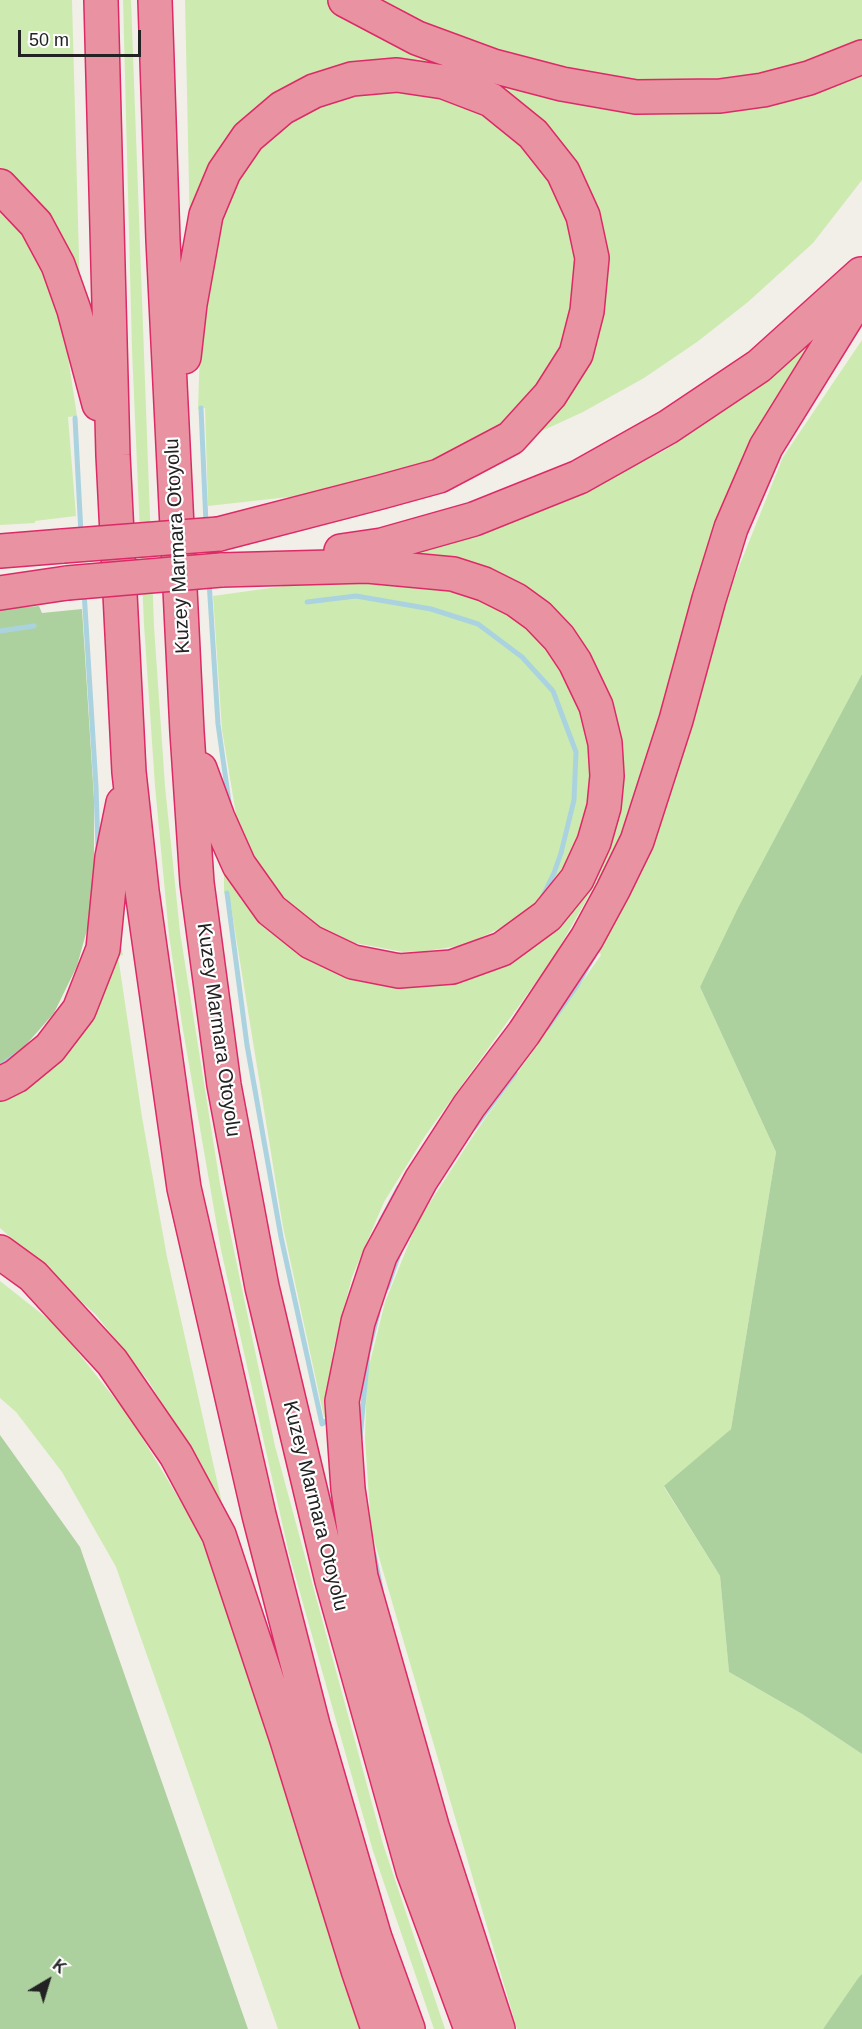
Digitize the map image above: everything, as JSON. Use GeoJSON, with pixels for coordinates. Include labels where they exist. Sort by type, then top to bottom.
{"type":"FeatureCollection","features":[{"type":"Feature","properties":{"kind":"highway"},"geometry":{"type":"LineString","coordinates":[[101,0],[113,455],[129,772],[142,891],[184,1188],[259,1515],[313,1725],[375,1938],[408,2029]]}},
{"type":"Feature","properties":{"kind":"highway","name":"Kuzey Marmara Otoyolu"},"geometry":{"type":"LineString","coordinates":[[155,0],[163,240],[187,732],[197,883],[222,1073],[262,1287],[332,1581],[413,1871],[471,2029]]}},
{"type":"Feature","properties":{"kind":"highway"},"geometry":{"type":"LineString","coordinates":[[345,0],[417,38],[493,66],[562,84],[636,97],[720,96],[763,90],[809,78],[862,57]]}},
{"type":"Feature","properties":{"kind":"highway"},"geometry":{"type":"LineString","coordinates":[[0,551],[219,534],[439,476],[511,438],[550,395],[576,354],[587,311],[592,258],[584,216],[563,172],[533,134],[491,100],[444,82],[397,75],[352,79],[314,91],[282,108],[248,137],[224,172],[206,215],[190,304],[173,442]]}},
{"type":"Feature","properties":{"kind":"highway"},"geometry":{"type":"LineString","coordinates":[[0,186],[36,224],[58,265],[74,310],[113,455]]}},
{"type":"Feature","properties":{"kind":"highway"},"geometry":{"type":"LineString","coordinates":[[220,570],[382,545],[474,519],[579,477],[668,427],[759,366],[862,272]]}},
{"type":"Feature","properties":{"kind":"highway"},"geometry":{"type":"LineString","coordinates":[[498,2029],[432,1826],[361,1578],[348,1489],[342,1401],[358,1322],[380,1256],[421,1180],[469,1106],[524,1033],[574,957],[618,880],[637,841],[676,720],[731,528],[766,447],[862,291]]}},
{"type":"Feature","properties":{"kind":"highway"},"geometry":{"type":"LineString","coordinates":[[0,544],[63,546]]}},
{"type":"Feature","properties":{"kind":"highway"},"geometry":{"type":"LineString","coordinates":[[0,588],[220,570],[367,566],[453,574],[484,584],[516,600],[538,616],[559,638],[574,662],[596,706],[606,743],[607,776],[604,807],[594,842],[577,879],[547,916],[502,949],[452,967],[399,971],[353,962],[311,942],[271,910],[239,865],[218,818],[187,732]]}},
{"type":"Feature","properties":{"kind":"highway"},"geometry":{"type":"LineString","coordinates":[[0,592],[67,583]]}},
{"type":"Feature","properties":{"kind":"highway"},"geometry":{"type":"LineString","coordinates":[[0,1084],[16,1076],[50,1048],[79,1010],[103,949],[111,857],[129,772]]}},
{"type":"Feature","properties":{"kind":"highway"},"geometry":{"type":"LineString","coordinates":[[0,1252],[33,1276],[112,1362],[176,1455],[219,1535],[286,1737],[357,1970],[378,2029]]}},
{"type":"Feature","properties":{"kind":"green space"},"geometry":{"type":"Polygon","coordinates":[[[0,0],[72,0],[80,295],[0,171],[0,0]]]}},
{"type":"Feature","properties":{"kind":"green space"},"geometry":{"type":"Polygon","coordinates":[[[123,0],[131,0],[154,626],[165,786],[180,932],[220,1184],[275,1446],[383,1844],[445,2029],[434,2029],[373,1851],[289,1554],[221,1250],[182,1024],[169,935],[155,786],[144,625],[132,350],[123,0]]]}},
{"type":"Feature","properties":{"kind":"green space"},"geometry":{"type":"Polygon","coordinates":[[[185,0],[331,0],[581,99],[862,71],[862,180],[813,243],[748,302],[697,342],[644,378],[583,412],[520,441],[564,395],[600,241],[474,82],[282,94],[190,234],[185,0]]]}},
{"type":"Feature","properties":{"kind":"green space"},"geometry":{"type":"Polygon","coordinates":[[[378,0],[862,0],[862,40],[837,55],[761,79],[675,84],[585,76],[482,52],[397,12],[378,0]]]}},
{"type":"Feature","properties":{"kind":"green space"},"geometry":{"type":"Polygon","coordinates":[[[412,87],[494,116],[529,148],[565,196],[580,285],[570,343],[510,424],[430,471],[343,491],[208,506],[205,408],[198,409],[201,321],[226,196],[252,157],[284,123],[333,96],[412,87]]]}},
{"type":"Feature","properties":{"kind":"green space"},"geometry":{"type":"Polygon","coordinates":[[[0,203],[23,229],[46,269],[65,337],[77,416],[68,417],[76,516],[35,521],[35,523],[0,525],[0,203]]]}},
{"type":"Feature","properties":{"kind":"green space"},"geometry":{"type":"Polygon","coordinates":[[[826,330],[778,403],[736,474],[709,539],[644,780],[605,882],[599,878],[552,960],[425,1136],[384,1202],[352,1277],[333,1351],[327,1417],[324,1417],[283,1227],[229,894],[224,893],[224,862],[245,896],[240,898],[263,923],[290,947],[343,977],[390,987],[437,986],[479,976],[542,942],[539,937],[612,828],[617,828],[621,770],[615,721],[464,561],[413,552],[531,514],[664,451],[727,409],[826,330]]]}},
{"type":"Feature","properties":{"kind":"green space"},"geometry":{"type":"Polygon","coordinates":[[[862,340],[862,674],[700,987],[776,1152],[731,1429],[664,1487],[720,1576],[729,1672],[802,1714],[862,1754],[862,1974],[823,2029],[517,2029],[371,1530],[365,1438],[367,1374],[385,1302],[418,1221],[475,1133],[601,955],[598,950],[642,872],[689,734],[722,609],[783,457],[862,340]]]}},
{"type":"Feature","properties":{"kind":"green space"},"geometry":{"type":"Polygon","coordinates":[[[393,579],[455,586],[492,601],[521,622],[552,651],[579,698],[593,745],[595,801],[571,860],[541,904],[537,901],[505,926],[465,945],[426,951],[403,952],[355,943],[316,925],[273,886],[252,854],[237,820],[222,730],[213,596],[320,581],[393,579]]]}},
{"type":"Feature","properties":{"kind":"green space"},"geometry":{"type":"Polygon","coordinates":[[[39,606],[42,613],[82,609],[94,799],[94,869],[88,926],[77,966],[54,1013],[24,1047],[0,1064],[0,609],[39,606]]]}},
{"type":"Feature","properties":{"kind":"green space"},"geometry":{"type":"Polygon","coordinates":[[[862,674],[862,1754],[802,1714],[729,1672],[720,1576],[664,1486],[731,1429],[776,1152],[700,987],[738,908],[862,674]]]}},
{"type":"Feature","properties":{"kind":"green space"},"geometry":{"type":"Polygon","coordinates":[[[117,932],[123,955],[118,956],[142,1117],[167,1257],[222,1503],[149,1382],[96,1315],[0,1228],[0,1100],[117,932]]]}},
{"type":"Feature","properties":{"kind":"green space"},"geometry":{"type":"Polygon","coordinates":[[[0,1281],[57,1326],[131,1419],[208,1547],[308,1867],[364,2029],[278,2029],[116,1567],[62,1472],[16,1412],[0,1398],[0,1281]]]}},
{"type":"Feature","properties":{"kind":"green space"},"geometry":{"type":"Polygon","coordinates":[[[0,1435],[80,1547],[248,2029],[0,2029],[0,1435]]]}},
{"type":"Feature","properties":{"kind":"green space"},"geometry":{"type":"Polygon","coordinates":[[[862,1974],[862,2029],[823,2029],[859,1977],[862,1974]]]}},
{"type":"Feature","properties":{"kind":"waterway"},"geometry":{"type":"LineString","coordinates":[[201,408],[206,524]]}},
{"type":"Feature","properties":{"kind":"waterway"},"geometry":{"type":"LineString","coordinates":[[75,418],[81,534]]}},
{"type":"Feature","properties":{"kind":"waterway"},"geometry":{"type":"LineString","coordinates":[[209,581],[218,724],[229,802]]}},
{"type":"Feature","properties":{"kind":"waterway"},"geometry":{"type":"LineString","coordinates":[[84,591],[98,849]]}},
{"type":"Feature","properties":{"kind":"waterway"},"geometry":{"type":"LineString","coordinates":[[307,602],[356,596],[431,609],[478,624],[522,657],[553,691],[576,752],[574,800],[561,853],[542,898]]}},
{"type":"Feature","properties":{"kind":"waterway"},"geometry":{"type":"LineString","coordinates":[[0,631],[34,626]]}},
{"type":"Feature","properties":{"kind":"waterway"},"geometry":{"type":"LineString","coordinates":[[227,893],[247,1045],[281,1237],[322,1424],[330,1418]]}},
{"type":"Feature","properties":{"kind":"waterway"},"geometry":{"type":"LineString","coordinates":[[547,1028],[576,987],[594,956]]}},
{"type":"Feature","properties":{"kind":"waterway"},"geometry":{"type":"LineString","coordinates":[[0,1066],[16,1055]]}},
{"type":"Feature","properties":{"kind":"waterway"},"geometry":{"type":"LineString","coordinates":[[474,1128],[515,1073]]}},
{"type":"Feature","properties":{"kind":"waterway"},"geometry":{"type":"LineString","coordinates":[[381,1221],[399,1187]]}},
{"type":"Feature","properties":{"kind":"waterway"},"geometry":{"type":"LineString","coordinates":[[387,1288],[399,1254]]}},
{"type":"Feature","properties":{"kind":"waterway"},"geometry":{"type":"LineString","coordinates":[[360,1438],[368,1353],[378,1313]]}},
{"type":"Feature","properties":{"kind":"waterway"},"geometry":{"type":"LineString","coordinates":[[374,1554],[381,1589]]}}]}
